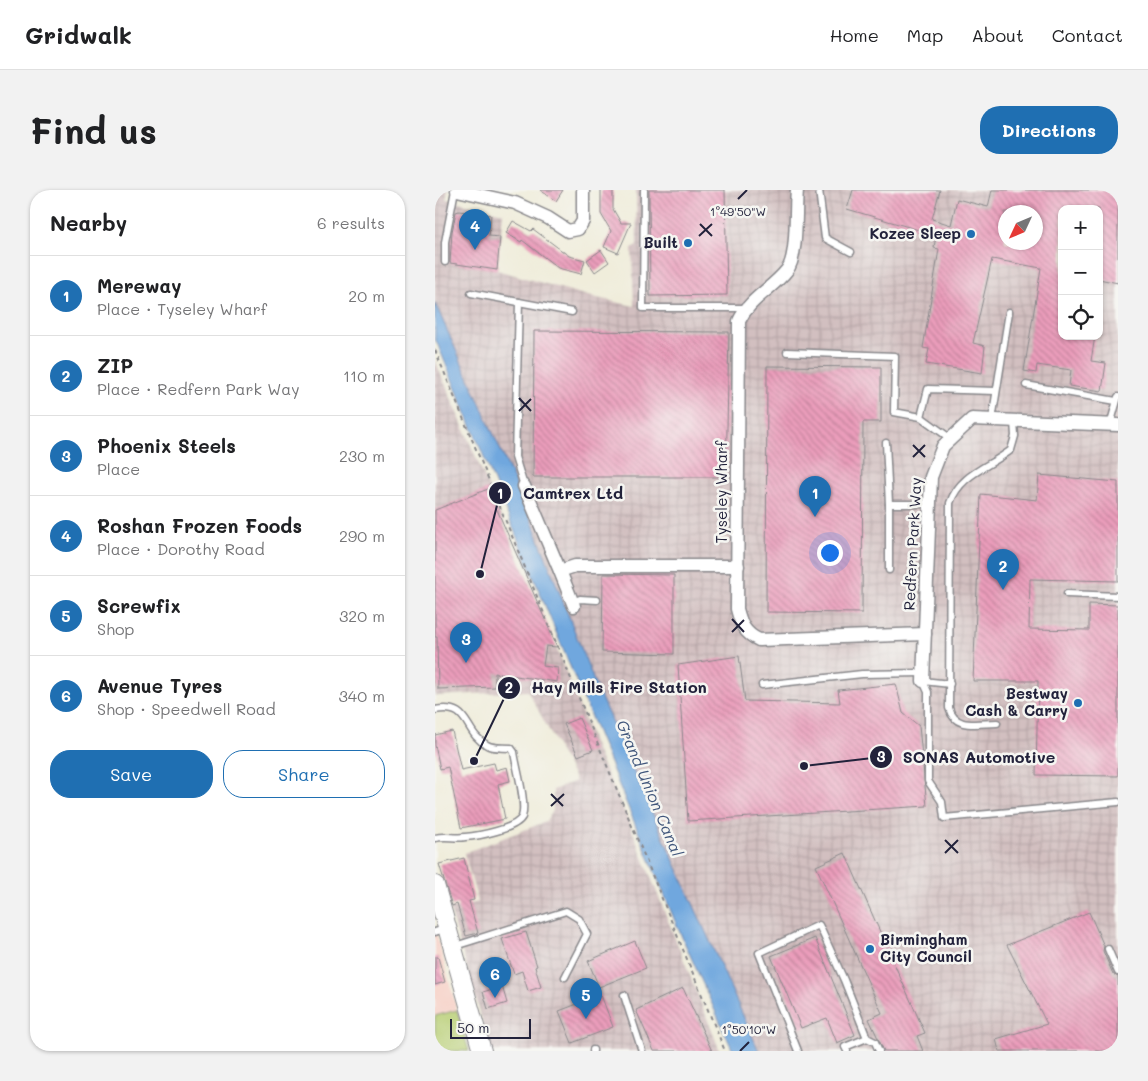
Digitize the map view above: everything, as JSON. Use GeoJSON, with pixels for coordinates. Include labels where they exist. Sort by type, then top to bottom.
{"type":"FeatureCollection","features":[{"type":"Feature","properties":{"kind":"street"},"geometry":{"type":"LineString","coordinates":[[456,190],[515,202],[548,218],[568,231],[578,229],[583,221],[583,190]]}},
{"type":"Feature","properties":{"kind":"street"},"geometry":{"type":"LineString","coordinates":[[745,308],[788,269],[792,258],[797,190]]}},
{"type":"Feature","properties":{"kind":"street","name":"Tyseley Wharf"},"geometry":{"type":"LineString","coordinates":[[745,308],[739,321],[737,609],[742,625],[749,635],[759,640],[925,634]]}},
{"type":"Feature","properties":{"kind":"street","name":"Redfern Park Way"},"geometry":{"type":"LineString","coordinates":[[923,677],[931,477],[943,446],[972,419],[1114,425]]}},
{"type":"Feature","properties":{"kind":"street"},"geometry":{"type":"LineString","coordinates":[[525,486],[573,604]]}},
{"type":"Feature","properties":{"kind":"street"},"geometry":{"type":"LineString","coordinates":[[560,571],[575,566],[738,566]]}},
{"type":"Feature","properties":{"kind":"street"},"geometry":{"type":"LineString","coordinates":[[435,885],[442,930],[453,947],[482,1051]]}},
{"type":"Feature","properties":{"kind":"lane"},"geometry":{"type":"LineString","coordinates":[[445,262],[445,242],[456,190]]}},
{"type":"Feature","properties":{"kind":"lane"},"geometry":{"type":"LineString","coordinates":[[644,190],[643,308],[745,308]]}},
{"type":"Feature","properties":{"kind":"lane"},"geometry":{"type":"LineString","coordinates":[[819,190],[825,238],[851,252]]}},
{"type":"Feature","properties":{"kind":"lane"},"geometry":{"type":"LineString","coordinates":[[471,293],[572,312]]}},
{"type":"Feature","properties":{"kind":"lane"},"geometry":{"type":"LineString","coordinates":[[519,302],[515,457],[525,486]]}},
{"type":"Feature","properties":{"kind":"lane"},"geometry":{"type":"LineString","coordinates":[[992,420],[1009,312]]}},
{"type":"Feature","properties":{"kind":"lane"},"geometry":{"type":"LineString","coordinates":[[787,352],[895,356],[894,412],[921,417],[951,439]]}},
{"type":"Feature","properties":{"kind":"lane"},"geometry":{"type":"LineString","coordinates":[[1026,385],[1117,399],[1114,425]]}},
{"type":"Feature","properties":{"kind":"lane"},"geometry":{"type":"LineString","coordinates":[[921,417],[928,389],[997,391]]}},
{"type":"Feature","properties":{"kind":"lane"},"geometry":{"type":"LineString","coordinates":[[997,723],[959,723],[952,718],[949,708],[950,503],[954,490],[964,479],[1011,450],[1015,436],[1014,420]]}},
{"type":"Feature","properties":{"kind":"lane"},"geometry":{"type":"LineString","coordinates":[[886,443],[889,504],[889,570]]}},
{"type":"Feature","properties":{"kind":"lane"},"geometry":{"type":"LineString","coordinates":[[889,504],[930,504]]}},
{"type":"Feature","properties":{"kind":"lane"},"geometry":{"type":"LineString","coordinates":[[1067,594],[1118,596]]}},
{"type":"Feature","properties":{"kind":"lane"},"geometry":{"type":"LineString","coordinates":[[573,604],[580,599],[597,600]]}},
{"type":"Feature","properties":{"kind":"lane"},"geometry":{"type":"LineString","coordinates":[[762,686],[862,674],[923,677],[950,684]]}},
{"type":"Feature","properties":{"kind":"lane"},"geometry":{"type":"LineString","coordinates":[[923,677],[928,692],[928,781],[942,802],[944,818],[1118,802]]}},
{"type":"Feature","properties":{"kind":"lane"},"geometry":{"type":"LineString","coordinates":[[435,710],[446,708],[456,710],[465,718],[481,741],[494,748],[511,748],[514,752],[523,804],[521,817],[515,824],[504,829],[463,838],[445,836],[435,838]]}},
{"type":"Feature","properties":{"kind":"lane"},"geometry":{"type":"LineString","coordinates":[[453,947],[567,911],[579,919],[587,934],[565,977]]}},
{"type":"Feature","properties":{"kind":"lane"},"geometry":{"type":"LineString","coordinates":[[798,1051],[759,954],[819,925],[844,980],[867,1038],[875,1042],[879,1051]]}},
{"type":"Feature","properties":{"kind":"lane"},"geometry":{"type":"LineString","coordinates":[[1108,949],[1118,972]]}},
{"type":"Feature","properties":{"kind":"lane"},"geometry":{"type":"LineString","coordinates":[[623,996],[642,1051]]}},
{"type":"Feature","properties":{"kind":"lane"},"geometry":{"type":"LineString","coordinates":[[847,1051],[845,1047],[867,1038]]}},
{"type":"Feature","properties":{"kind":"path"},"geometry":{"type":"LineString","coordinates":[[435,350],[725,1051]]}},
{"type":"Feature","properties":{"kind":"shaded area"},"geometry":{"type":"Polygon","coordinates":[[[435,190],[448,190],[446,199],[503,213],[497,270],[588,296],[634,306],[632,248],[637,246],[636,190],[1118,190],[1118,1051],[759,1051],[598,691],[527,509],[435,303],[435,190]]]}},
{"type":"Feature","properties":{"kind":"shaded area"},"geometry":{"type":"Polygon","coordinates":[[[435,360],[561,659],[599,757],[627,817],[720,1051],[491,1051],[450,909],[478,902],[464,853],[545,822],[553,811],[553,790],[576,781],[528,691],[435,696],[435,360]]]}},
{"type":"Feature","properties":{"kind":"shaded area"},"geometry":{"type":"Polygon","coordinates":[[[435,929],[457,1010],[435,1016],[435,929]]]}},
{"type":"Feature","properties":{"kind":"green space"},"geometry":{"type":"Polygon","coordinates":[[[457,1010],[469,1051],[435,1051],[435,1016],[457,1010]]]}},
{"type":"Feature","properties":{"kind":"water"},"geometry":{"type":"Polygon","coordinates":[[[435,303],[527,509],[598,691],[759,1051],[733,1051],[677,926],[435,338],[435,303]]]}},
{"type":"Feature","properties":{"kind":"building"},"geometry":{"type":"Polygon","coordinates":[[[540,190],[563,190],[556,201],[540,190]]]}},
{"type":"Feature","properties":{"kind":"building"},"geometry":{"type":"Polygon","coordinates":[[[601,190],[613,190],[613,209],[621,223],[631,223],[618,253],[604,247],[611,231],[601,214],[601,190]]]}},
{"type":"Feature","properties":{"kind":"building","name":"Built"},"geometry":{"type":"Polygon","coordinates":[[[649,190],[725,190],[727,295],[650,296],[649,190]]]}},
{"type":"Feature","properties":{"kind":"building"},"geometry":{"type":"Polygon","coordinates":[[[853,190],[940,190],[932,219],[951,225],[957,199],[988,207],[992,190],[1118,190],[1118,283],[1103,280],[1103,205],[1058,205],[1058,340],[1094,340],[1091,361],[1106,363],[1102,391],[1069,386],[1071,370],[1037,365],[1036,373],[1024,371],[1041,268],[992,259],[973,343],[985,346],[982,373],[926,364],[929,349],[923,348],[939,249],[934,248],[936,235],[847,209],[853,190]]]}},
{"type":"Feature","properties":{"kind":"building"},"geometry":{"type":"Polygon","coordinates":[[[456,212],[491,215],[489,236],[500,237],[497,270],[450,263],[452,232],[456,212]]]}},
{"type":"Feature","properties":{"kind":"building"},"geometry":{"type":"Polygon","coordinates":[[[513,221],[531,231],[533,229],[569,256],[585,260],[581,274],[558,268],[522,240],[521,242],[506,233],[513,221]]]}},
{"type":"Feature","properties":{"kind":"building"},"geometry":{"type":"Polygon","coordinates":[[[601,250],[609,262],[595,272],[587,260],[601,250]]]}},
{"type":"Feature","properties":{"kind":"building"},"geometry":{"type":"Polygon","coordinates":[[[534,331],[729,332],[726,477],[533,477],[534,331]]]}},
{"type":"Feature","properties":{"kind":"building"},"geometry":{"type":"Polygon","coordinates":[[[767,366],[881,367],[881,422],[863,422],[862,613],[766,612],[767,366]]]}},
{"type":"Feature","properties":{"kind":"building"},"geometry":{"type":"Polygon","coordinates":[[[1039,475],[1118,482],[1118,581],[1030,579],[1029,629],[1089,630],[1089,604],[1118,605],[1118,776],[1036,775],[1038,681],[973,681],[981,494],[1037,500],[1039,475]]]}},
{"type":"Feature","properties":{"kind":"building"},"geometry":{"type":"Polygon","coordinates":[[[488,489],[557,647],[546,646],[543,666],[558,668],[557,682],[495,673],[495,687],[438,689],[437,637],[435,637],[435,510],[488,489]]]}},
{"type":"Feature","properties":{"kind":"building"},"geometry":{"type":"Polygon","coordinates":[[[603,574],[674,575],[674,654],[602,652],[603,574]]]}},
{"type":"Feature","properties":{"kind":"building"},"geometry":{"type":"Polygon","coordinates":[[[739,656],[745,701],[840,703],[838,690],[896,684],[903,713],[919,726],[927,806],[688,821],[678,665],[739,656]]]}},
{"type":"Feature","properties":{"kind":"building"},"geometry":{"type":"Polygon","coordinates":[[[579,718],[593,750],[578,756],[564,724],[579,718]]]}},
{"type":"Feature","properties":{"kind":"building"},"geometry":{"type":"Polygon","coordinates":[[[452,731],[461,770],[494,763],[496,770],[507,767],[510,781],[498,784],[505,819],[461,828],[448,767],[440,769],[435,745],[435,735],[452,731]]]}},
{"type":"Feature","properties":{"kind":"building","name":"Birmingham City Council"},"geometry":{"type":"Polygon","coordinates":[[[845,853],[925,1033],[917,1036],[923,1051],[884,1051],[869,1019],[882,1013],[816,866],[845,853]]]}},
{"type":"Feature","properties":{"kind":"building"},"geometry":{"type":"Polygon","coordinates":[[[464,858],[474,900],[469,901],[478,933],[466,936],[457,904],[452,906],[439,864],[464,858]]]}},
{"type":"Feature","properties":{"kind":"building"},"geometry":{"type":"Polygon","coordinates":[[[1089,912],[1104,946],[1103,951],[1113,974],[1118,977],[1118,1051],[999,1051],[996,1039],[1047,1024],[1007,945],[1089,912]]]}},
{"type":"Feature","properties":{"kind":"building"},"geometry":{"type":"Polygon","coordinates":[[[526,932],[537,966],[535,967],[541,987],[528,991],[522,971],[514,974],[502,939],[526,932]]]}},
{"type":"Feature","properties":{"kind":"building"},"geometry":{"type":"Polygon","coordinates":[[[815,938],[855,1035],[837,1043],[827,1018],[801,1028],[771,956],[815,938]]]}},
{"type":"Feature","properties":{"kind":"building"},"geometry":{"type":"Polygon","coordinates":[[[635,941],[646,968],[599,987],[588,961],[635,941]]]}},
{"type":"Feature","properties":{"kind":"building"},"geometry":{"type":"Polygon","coordinates":[[[435,957],[438,957],[445,982],[435,985],[435,957]]]}},
{"type":"Feature","properties":{"kind":"building"},"geometry":{"type":"Polygon","coordinates":[[[502,986],[507,1003],[488,1009],[483,992],[502,986]]]}},
{"type":"Feature","properties":{"kind":"building"},"geometry":{"type":"Polygon","coordinates":[[[683,988],[712,1051],[654,1051],[636,1010],[683,988]]]}},
{"type":"Feature","properties":{"kind":"building"},"geometry":{"type":"Polygon","coordinates":[[[601,995],[613,1027],[572,1043],[559,1011],[601,995]]]}},
{"type":"Feature","properties":{"kind":"place","name":"Kozee Sleep"},"geometry":{"type":"Point","coordinates":[971,234]}},
{"type":"Feature","properties":{"kind":"place","name":"Built"},"geometry":{"type":"Point","coordinates":[688,243]}},
{"type":"Feature","properties":{"kind":"place","name":"Roshan Frozen Foods"},"geometry":{"type":"Point","coordinates":[475,250]}},
{"type":"Feature","properties":{"kind":"place","name":"Mereway"},"geometry":{"type":"Point","coordinates":[815,517]}},
{"type":"Feature","properties":{"kind":"place","name":"Camtrex Ltd"},"geometry":{"type":"Point","coordinates":[480,574]}},
{"type":"Feature","properties":{"kind":"place","name":"ZIP"},"geometry":{"type":"Point","coordinates":[1003,590]}},
{"type":"Feature","properties":{"kind":"place","name":"Phoenix Steels"},"geometry":{"type":"Point","coordinates":[466,663]}},
{"type":"Feature","properties":{"kind":"place","name":"Bestway Cash & Carry"},"geometry":{"type":"Point","coordinates":[1078,703]}},
{"type":"Feature","properties":{"kind":"place","name":"Hay Mills Fire Station"},"geometry":{"type":"Point","coordinates":[474,761]}},
{"type":"Feature","properties":{"kind":"place","name":"SONAS Automotive"},"geometry":{"type":"Point","coordinates":[804,766]}},
{"type":"Feature","properties":{"kind":"place","name":"Birmingham City Council"},"geometry":{"type":"Point","coordinates":[870,949]}},
{"type":"Feature","properties":{"kind":"place","name":"Avenue Tyres"},"geometry":{"type":"Point","coordinates":[495,998]}},
{"type":"Feature","properties":{"kind":"place","name":"Screwfix"},"geometry":{"type":"Point","coordinates":[586,1019]}},
{"type":"Feature","properties":{"kind":"water label","name":"Grand Union Canal"},"geometry":{"type":"Point","coordinates":[650,788]}}]}
